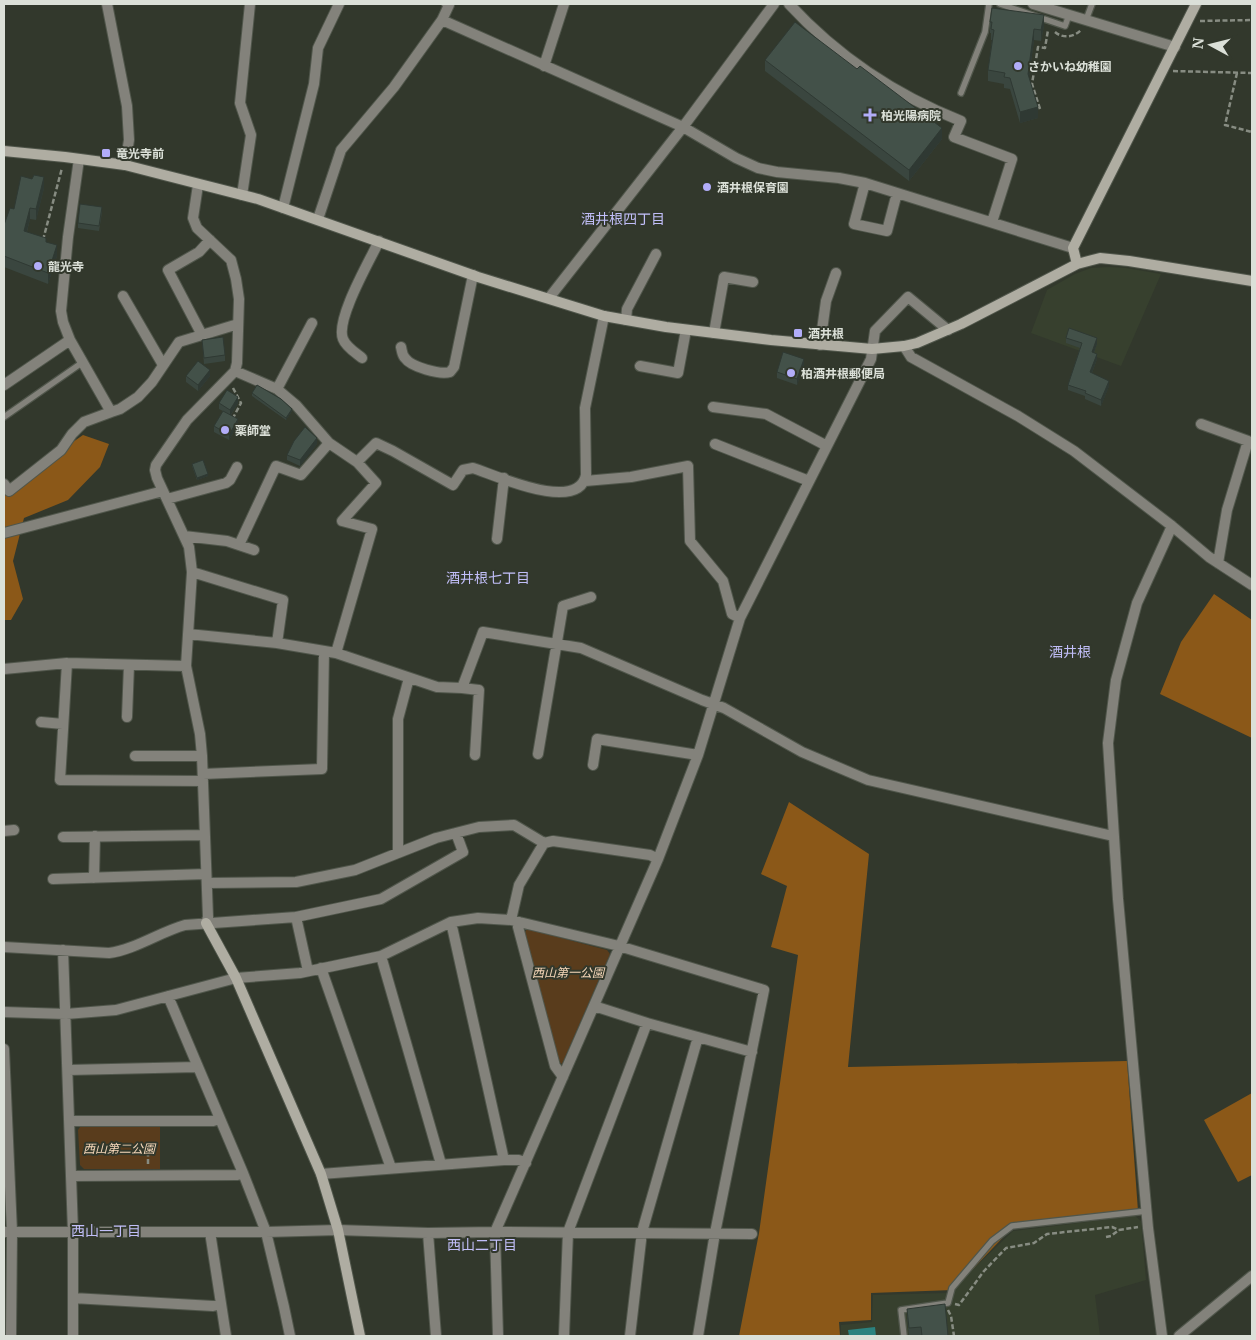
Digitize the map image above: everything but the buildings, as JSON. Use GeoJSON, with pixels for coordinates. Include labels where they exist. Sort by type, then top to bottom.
{"type":"FeatureCollection","features":[{"type":"Feature","properties":{"kind":"street"},"geometry":{"type":"LineString","coordinates":[[107,4],[127,106],[128,140],[125,165]]}},
{"type":"Feature","properties":{"kind":"street"},"geometry":{"type":"LineString","coordinates":[[242,195],[251,136],[240,103],[250,4]]}},
{"type":"Feature","properties":{"kind":"street"},"geometry":{"type":"LineString","coordinates":[[282,208],[314,84],[318,48],[339,4]]}},
{"type":"Feature","properties":{"kind":"street"},"geometry":{"type":"LineString","coordinates":[[318,220],[341,150],[394,87],[442,20],[449,5],[447,4]]}},
{"type":"Feature","properties":{"kind":"street"},"geometry":{"type":"LineString","coordinates":[[544,66],[564,4]]}},
{"type":"Feature","properties":{"kind":"street"},"geometry":{"type":"LineString","coordinates":[[549,298],[683,126],[774,4]]}},
{"type":"Feature","properties":{"kind":"street"},"geometry":{"type":"LineString","coordinates":[[789,4],[827,42],[866,72],[908,98],[961,121],[954,138],[1012,159],[992,222]]}},
{"type":"Feature","properties":{"kind":"street"},"geometry":{"type":"LineString","coordinates":[[1033,4],[1174,47]]}},
{"type":"Feature","properties":{"kind":"street"},"geometry":{"type":"LineString","coordinates":[[1076,264],[1073,248],[1165,68],[1187,18],[1196,4]]}},
{"type":"Feature","properties":{"kind":"street"},"geometry":{"type":"LineString","coordinates":[[442,20],[683,126],[736,158],[758,168],[865,183],[1073,248]]}},
{"type":"Feature","properties":{"kind":"street"},"geometry":{"type":"LineString","coordinates":[[4,151],[79,158],[125,165],[242,195],[473,275],[604,316],[686,330],[820,345],[872,349],[917,343],[948,330],[1076,264],[1100,258],[1252,281]]}},
{"type":"Feature","properties":{"kind":"street"},"geometry":{"type":"LineString","coordinates":[[79,158],[68,237],[61,311],[70,340],[112,412]]}},
{"type":"Feature","properties":{"kind":"street"},"geometry":{"type":"LineString","coordinates":[[865,183],[854,224],[887,232],[897,193]]}},
{"type":"Feature","properties":{"kind":"street"},"geometry":{"type":"LineString","coordinates":[[198,185],[193,218],[197,228],[231,260],[236,279],[238,292],[237,363],[235,371],[187,420],[156,465],[155,470],[189,547],[192,572],[186,666],[200,734],[202,756],[208,917],[206,923],[236,978],[322,1174],[338,1230],[360,1336]]}},
{"type":"Feature","properties":{"kind":"street"},"geometry":{"type":"LineString","coordinates":[[202,335],[168,270],[199,252],[210,240]]}},
{"type":"Feature","properties":{"kind":"street"},"geometry":{"type":"LineString","coordinates":[[362,358],[348,346],[343,339],[342,331],[350,301],[379,242]]}},
{"type":"Feature","properties":{"kind":"street"},"geometry":{"type":"LineString","coordinates":[[626,320],[627,309],[656,254]]}},
{"type":"Feature","properties":{"kind":"street"},"geometry":{"type":"LineString","coordinates":[[820,345],[826,301],[836,273]]}},
{"type":"Feature","properties":{"kind":"street"},"geometry":{"type":"LineString","coordinates":[[401,347],[403,356],[413,364],[441,373],[450,372],[454,368],[473,275]]}},
{"type":"Feature","properties":{"kind":"street"},"geometry":{"type":"LineString","coordinates":[[714,333],[724,277],[753,282]]}},
{"type":"Feature","properties":{"kind":"street"},"geometry":{"type":"LineString","coordinates":[[123,296],[163,365]]}},
{"type":"Feature","properties":{"kind":"street"},"geometry":{"type":"LineString","coordinates":[[498,1336],[495,1232],[658,859],[698,755],[740,618],[871,359],[875,331],[908,297],[948,330]]}},
{"type":"Feature","properties":{"kind":"street"},"geometry":{"type":"LineString","coordinates":[[585,481],[585,408],[604,316]]}},
{"type":"Feature","properties":{"kind":"street"},"geometry":{"type":"LineString","coordinates":[[4,484],[9,491],[61,450],[72,434],[84,422],[120,409],[138,397],[152,382],[179,342],[238,324]]}},
{"type":"Feature","properties":{"kind":"street"},"geometry":{"type":"LineString","coordinates":[[277,389],[312,324]]}},
{"type":"Feature","properties":{"kind":"street"},"geometry":{"type":"LineString","coordinates":[[640,366],[678,373],[686,330]]}},
{"type":"Feature","properties":{"kind":"street"},"geometry":{"type":"LineString","coordinates":[[4,385],[70,340]]}},
{"type":"Feature","properties":{"kind":"street"},"geometry":{"type":"LineString","coordinates":[[904,346],[911,357],[1018,416],[1074,451],[1218,563],[1252,585]]}},
{"type":"Feature","properties":{"kind":"street"},"geometry":{"type":"LineString","coordinates":[[235,371],[277,389],[296,405],[329,444],[357,462],[376,483],[342,521],[372,529],[336,653]]}},
{"type":"Feature","properties":{"kind":"street"},"geometry":{"type":"LineString","coordinates":[[713,407],[766,414],[826,446]]}},
{"type":"Feature","properties":{"kind":"street"},"geometry":{"type":"LineString","coordinates":[[1201,424],[1248,442],[1227,510],[1218,563]]}},
{"type":"Feature","properties":{"kind":"street"},"geometry":{"type":"LineString","coordinates":[[357,462],[376,443],[453,485],[463,470],[473,468],[542,491],[555,493],[568,493],[585,481],[632,477],[688,466],[690,542],[723,580],[732,614],[740,618]]}},
{"type":"Feature","properties":{"kind":"street"},"geometry":{"type":"LineString","coordinates":[[239,545],[276,466],[301,475],[329,444]]}},
{"type":"Feature","properties":{"kind":"street"},"geometry":{"type":"LineString","coordinates":[[715,444],[809,481]]}},
{"type":"Feature","properties":{"kind":"street"},"geometry":{"type":"LineString","coordinates":[[4,533],[165,495],[226,483],[238,467]]}},
{"type":"Feature","properties":{"kind":"street"},"geometry":{"type":"LineString","coordinates":[[496,540],[504,478]]}},
{"type":"Feature","properties":{"kind":"street"},"geometry":{"type":"LineString","coordinates":[[1162,1336],[1147,1211],[1113,836],[1108,743],[1116,680],[1137,603],[1172,526]]}},
{"type":"Feature","properties":{"kind":"street"},"geometry":{"type":"LineString","coordinates":[[184,536],[227,542],[254,550]]}},
{"type":"Feature","properties":{"kind":"street"},"geometry":{"type":"LineString","coordinates":[[192,572],[283,600],[277,643]]}},
{"type":"Feature","properties":{"kind":"street"},"geometry":{"type":"LineString","coordinates":[[538,754],[563,606],[591,597]]}},
{"type":"Feature","properties":{"kind":"street"},"geometry":{"type":"LineString","coordinates":[[462,688],[483,632],[581,648],[724,708],[802,752],[868,780],[1113,836]]}},
{"type":"Feature","properties":{"kind":"street"},"geometry":{"type":"LineString","coordinates":[[188,634],[277,643],[336,653],[437,687],[479,690],[475,755]]}},
{"type":"Feature","properties":{"kind":"street"},"geometry":{"type":"LineString","coordinates":[[67,663],[60,780],[203,777],[322,769],[324,651]]}},
{"type":"Feature","properties":{"kind":"street"},"geometry":{"type":"LineString","coordinates":[[4,669],[67,663],[186,666]]}},
{"type":"Feature","properties":{"kind":"street"},"geometry":{"type":"LineString","coordinates":[[127,717],[129,665]]}},
{"type":"Feature","properties":{"kind":"street"},"geometry":{"type":"LineString","coordinates":[[398,853],[398,719],[409,678]]}},
{"type":"Feature","properties":{"kind":"street"},"geometry":{"type":"LineString","coordinates":[[41,722],[63,724]]}},
{"type":"Feature","properties":{"kind":"street"},"geometry":{"type":"LineString","coordinates":[[593,765],[597,739],[698,755]]}},
{"type":"Feature","properties":{"kind":"street"},"geometry":{"type":"LineString","coordinates":[[135,756],[202,756]]}},
{"type":"Feature","properties":{"kind":"street"},"geometry":{"type":"LineString","coordinates":[[52,879],[207,879],[296,882],[355,870],[436,838],[479,827],[514,825],[544,843],[553,841],[650,855],[658,859]]}},
{"type":"Feature","properties":{"kind":"street"},"geometry":{"type":"LineString","coordinates":[[4,947],[115,952],[173,928],[206,923],[296,917],[381,899],[463,852],[456,833]]}},
{"type":"Feature","properties":{"kind":"street"},"geometry":{"type":"LineString","coordinates":[[94,878],[95,836]]}},
{"type":"Feature","properties":{"kind":"street"},"geometry":{"type":"LineString","coordinates":[[63,837],[205,836]]}},
{"type":"Feature","properties":{"kind":"street"},"geometry":{"type":"LineString","coordinates":[[544,843],[519,885],[515,921],[555,1066],[563,1077]]}},
{"type":"Feature","properties":{"kind":"street"},"geometry":{"type":"LineString","coordinates":[[296,917],[308,971]]}},
{"type":"Feature","properties":{"kind":"street"},"geometry":{"type":"LineString","coordinates":[[4,1012],[66,1014],[116,1010],[236,978],[308,971],[381,956],[452,922],[478,918],[515,921],[619,946],[764,990],[715,1233],[698,1336]]}},
{"type":"Feature","properties":{"kind":"street"},"geometry":{"type":"LineString","coordinates":[[452,922],[504,1160]]}},
{"type":"Feature","properties":{"kind":"street"},"geometry":{"type":"LineString","coordinates":[[64,950],[74,1232],[72,1336]]}},
{"type":"Feature","properties":{"kind":"street"},"geometry":{"type":"LineString","coordinates":[[381,956],[441,1164]]}},
{"type":"Feature","properties":{"kind":"street"},"geometry":{"type":"LineString","coordinates":[[321,968],[391,1168]]}},
{"type":"Feature","properties":{"kind":"street"},"geometry":{"type":"LineString","coordinates":[[168,996],[266,1232],[290,1336]]}},
{"type":"Feature","properties":{"kind":"street"},"geometry":{"type":"LineString","coordinates":[[594,1006],[752,1052]]}},
{"type":"Feature","properties":{"kind":"street"},"geometry":{"type":"LineString","coordinates":[[564,1336],[568,1232],[648,1023]]}},
{"type":"Feature","properties":{"kind":"street"},"geometry":{"type":"LineString","coordinates":[[630,1336],[642,1232],[698,1037]]}},
{"type":"Feature","properties":{"kind":"street"},"geometry":{"type":"LineString","coordinates":[[4,1049],[11,1336]]}},
{"type":"Feature","properties":{"kind":"street"},"geometry":{"type":"LineString","coordinates":[[68,1070],[197,1067]]}},
{"type":"Feature","properties":{"kind":"street"},"geometry":{"type":"LineString","coordinates":[[70,1121],[213,1121],[219,1119]]}},
{"type":"Feature","properties":{"kind":"street"},"geometry":{"type":"LineString","coordinates":[[322,1174],[504,1160],[519,1160],[526,1163]]}},
{"type":"Feature","properties":{"kind":"street"},"geometry":{"type":"LineString","coordinates":[[72,1176],[237,1175],[243,1173]]}},
{"type":"Feature","properties":{"kind":"street"},"geometry":{"type":"LineString","coordinates":[[8,1232],[266,1232],[338,1230],[428,1233],[642,1232],[752,1234]]}},
{"type":"Feature","properties":{"kind":"street"},"geometry":{"type":"LineString","coordinates":[[210,1232],[226,1336]]}},
{"type":"Feature","properties":{"kind":"street"},"geometry":{"type":"LineString","coordinates":[[428,1233],[436,1336]]}},
{"type":"Feature","properties":{"kind":"street"},"geometry":{"type":"LineString","coordinates":[[1179,1336],[1252,1276]]}},
{"type":"Feature","properties":{"kind":"street"},"geometry":{"type":"LineString","coordinates":[[73,1298],[213,1306],[221,1304]]}},
{"type":"Feature","properties":{"kind":"lane"},"geometry":{"type":"LineString","coordinates":[[961,93],[985,32],[989,4]]}},
{"type":"Feature","properties":{"kind":"lane"},"geometry":{"type":"LineString","coordinates":[[1000,4],[1065,26],[1068,15]]}},
{"type":"Feature","properties":{"kind":"lane"},"geometry":{"type":"LineString","coordinates":[[1086,20],[1092,4]]}},
{"type":"Feature","properties":{"kind":"lane"},"geometry":{"type":"LineString","coordinates":[[4,417],[83,362]]}},
{"type":"Feature","properties":{"kind":"lane"},"geometry":{"type":"LineString","coordinates":[[904,1336],[901,1310],[948,1302],[952,1288],[992,1241],[1012,1226],[1147,1211]]}},
{"type":"Feature","properties":{"kind":"path"},"geometry":{"type":"LineString","coordinates":[[1187,18],[1193,22],[1252,20]]}},
{"type":"Feature","properties":{"kind":"path"},"geometry":{"type":"LineString","coordinates":[[1040,109],[1032,84],[1038,47],[1045,48],[1049,26]]}},
{"type":"Feature","properties":{"kind":"path"},"geometry":{"type":"LineString","coordinates":[[1165,68],[1170,71],[1252,73]]}},
{"type":"Feature","properties":{"kind":"path"},"geometry":{"type":"LineString","coordinates":[[1236,73],[1224,125],[1252,132]]}},
{"type":"Feature","properties":{"kind":"path"},"geometry":{"type":"LineString","coordinates":[[42,245],[65,157]]}},
{"type":"Feature","properties":{"kind":"path"},"geometry":{"type":"LineString","coordinates":[[232,419],[241,403],[234,390]]}},
{"type":"Feature","properties":{"kind":"path"},"geometry":{"type":"LineString","coordinates":[[954,1336],[948,1302],[959,1305],[984,1271],[1006,1248],[1034,1244],[1047,1234],[1112,1227],[1119,1230],[1136,1228]]}},
{"type":"Feature","properties":{"kind":"path"},"geometry":{"type":"LineString","coordinates":[[1106,1237],[1119,1230]]}},
{"type":"Feature","properties":{"kind":"shaded area"},"geometry":{"type":"Polygon","coordinates":[[[1109,267],[1161,274],[1121,366],[1031,333],[1047,290],[1075,274],[1091,268],[1109,267]]]}},
{"type":"Feature","properties":{"kind":"shaded area"},"geometry":{"type":"Polygon","coordinates":[[[83,435],[109,444],[100,467],[68,500],[24,518],[13,561],[23,599],[11,620],[4,620],[4,490],[83,435]]]}},
{"type":"Feature","properties":{"kind":"shaded area"},"geometry":{"type":"Polygon","coordinates":[[[1214,594],[1252,620],[1252,738],[1160,694],[1181,642],[1214,594]]]}},
{"type":"Feature","properties":{"kind":"shaded area"},"geometry":{"type":"Polygon","coordinates":[[[789,802],[869,854],[848,1067],[1127,1061],[1138,1211],[1011,1229],[953,1290],[871,1293],[871,1320],[839,1322],[840,1336],[739,1336],[759,1233],[798,955],[771,947],[787,886],[761,874],[789,802]]]}},
{"type":"Feature","properties":{"kind":"shaded area"},"geometry":{"type":"Polygon","coordinates":[[[1252,1093],[1252,1175],[1238,1182],[1204,1120],[1252,1093]]]}},
{"type":"Feature","properties":{"kind":"shaded area"},"geometry":{"type":"Polygon","coordinates":[[[1135,1216],[1141,1221],[1146,1280],[1095,1295],[1100,1336],[841,1336],[841,1325],[872,1322],[873,1295],[948,1293],[1013,1231],[1135,1216]]]}},
{"type":"Feature","properties":{"kind":"green space","name":"西山第一公園"},"geometry":{"type":"Polygon","coordinates":[[[527,929],[607,950],[610,954],[562,1064],[559,1062],[525,932],[527,929]]]}},
{"type":"Feature","properties":{"kind":"green space","name":"西山第二公園"},"geometry":{"type":"Polygon","coordinates":[[[160,1125],[160,1169],[84,1169],[80,1165],[78,1130],[80,1127],[160,1125]]]}},
{"type":"Feature","properties":{"kind":"water"},"geometry":{"type":"Polygon","coordinates":[[[875,1327],[876,1336],[849,1336],[848,1330],[875,1327]]]}},
{"type":"Feature","properties":{"kind":"place","name":"さかいね幼稚園"},"geometry":{"type":"Point","coordinates":[1018,66]}},
{"type":"Feature","properties":{"kind":"place","name":"柏光陽病院"},"geometry":{"type":"Point","coordinates":[870,115]}},
{"type":"Feature","properties":{"kind":"place","name":"竜光寺前"},"geometry":{"type":"Point","coordinates":[106,153]}},
{"type":"Feature","properties":{"kind":"place","name":"酒井根保育園"},"geometry":{"type":"Point","coordinates":[707,187]}},
{"type":"Feature","properties":{"kind":"place","name":"龍光寺"},"geometry":{"type":"Point","coordinates":[38,266]}},
{"type":"Feature","properties":{"kind":"place","name":"酒井根"},"geometry":{"type":"Point","coordinates":[798,333]}},
{"type":"Feature","properties":{"kind":"place","name":"柏酒井根郵便局"},"geometry":{"type":"Point","coordinates":[791,373]}},
{"type":"Feature","properties":{"kind":"place","name":"薬師堂"},"geometry":{"type":"Point","coordinates":[225,430]}},
{"type":"Feature","properties":{"kind":"district","name":"酒井根四丁目"},"geometry":{"type":"Point","coordinates":[623,219]}},
{"type":"Feature","properties":{"kind":"district","name":"酒井根七丁目"},"geometry":{"type":"Point","coordinates":[488,578]}},
{"type":"Feature","properties":{"kind":"district","name":"酒井根"},"geometry":{"type":"Point","coordinates":[1070,652]}},
{"type":"Feature","properties":{"kind":"district","name":"西山一丁目"},"geometry":{"type":"Point","coordinates":[106,1231]}},
{"type":"Feature","properties":{"kind":"district","name":"西山二丁目"},"geometry":{"type":"Point","coordinates":[482,1245]}}]}
